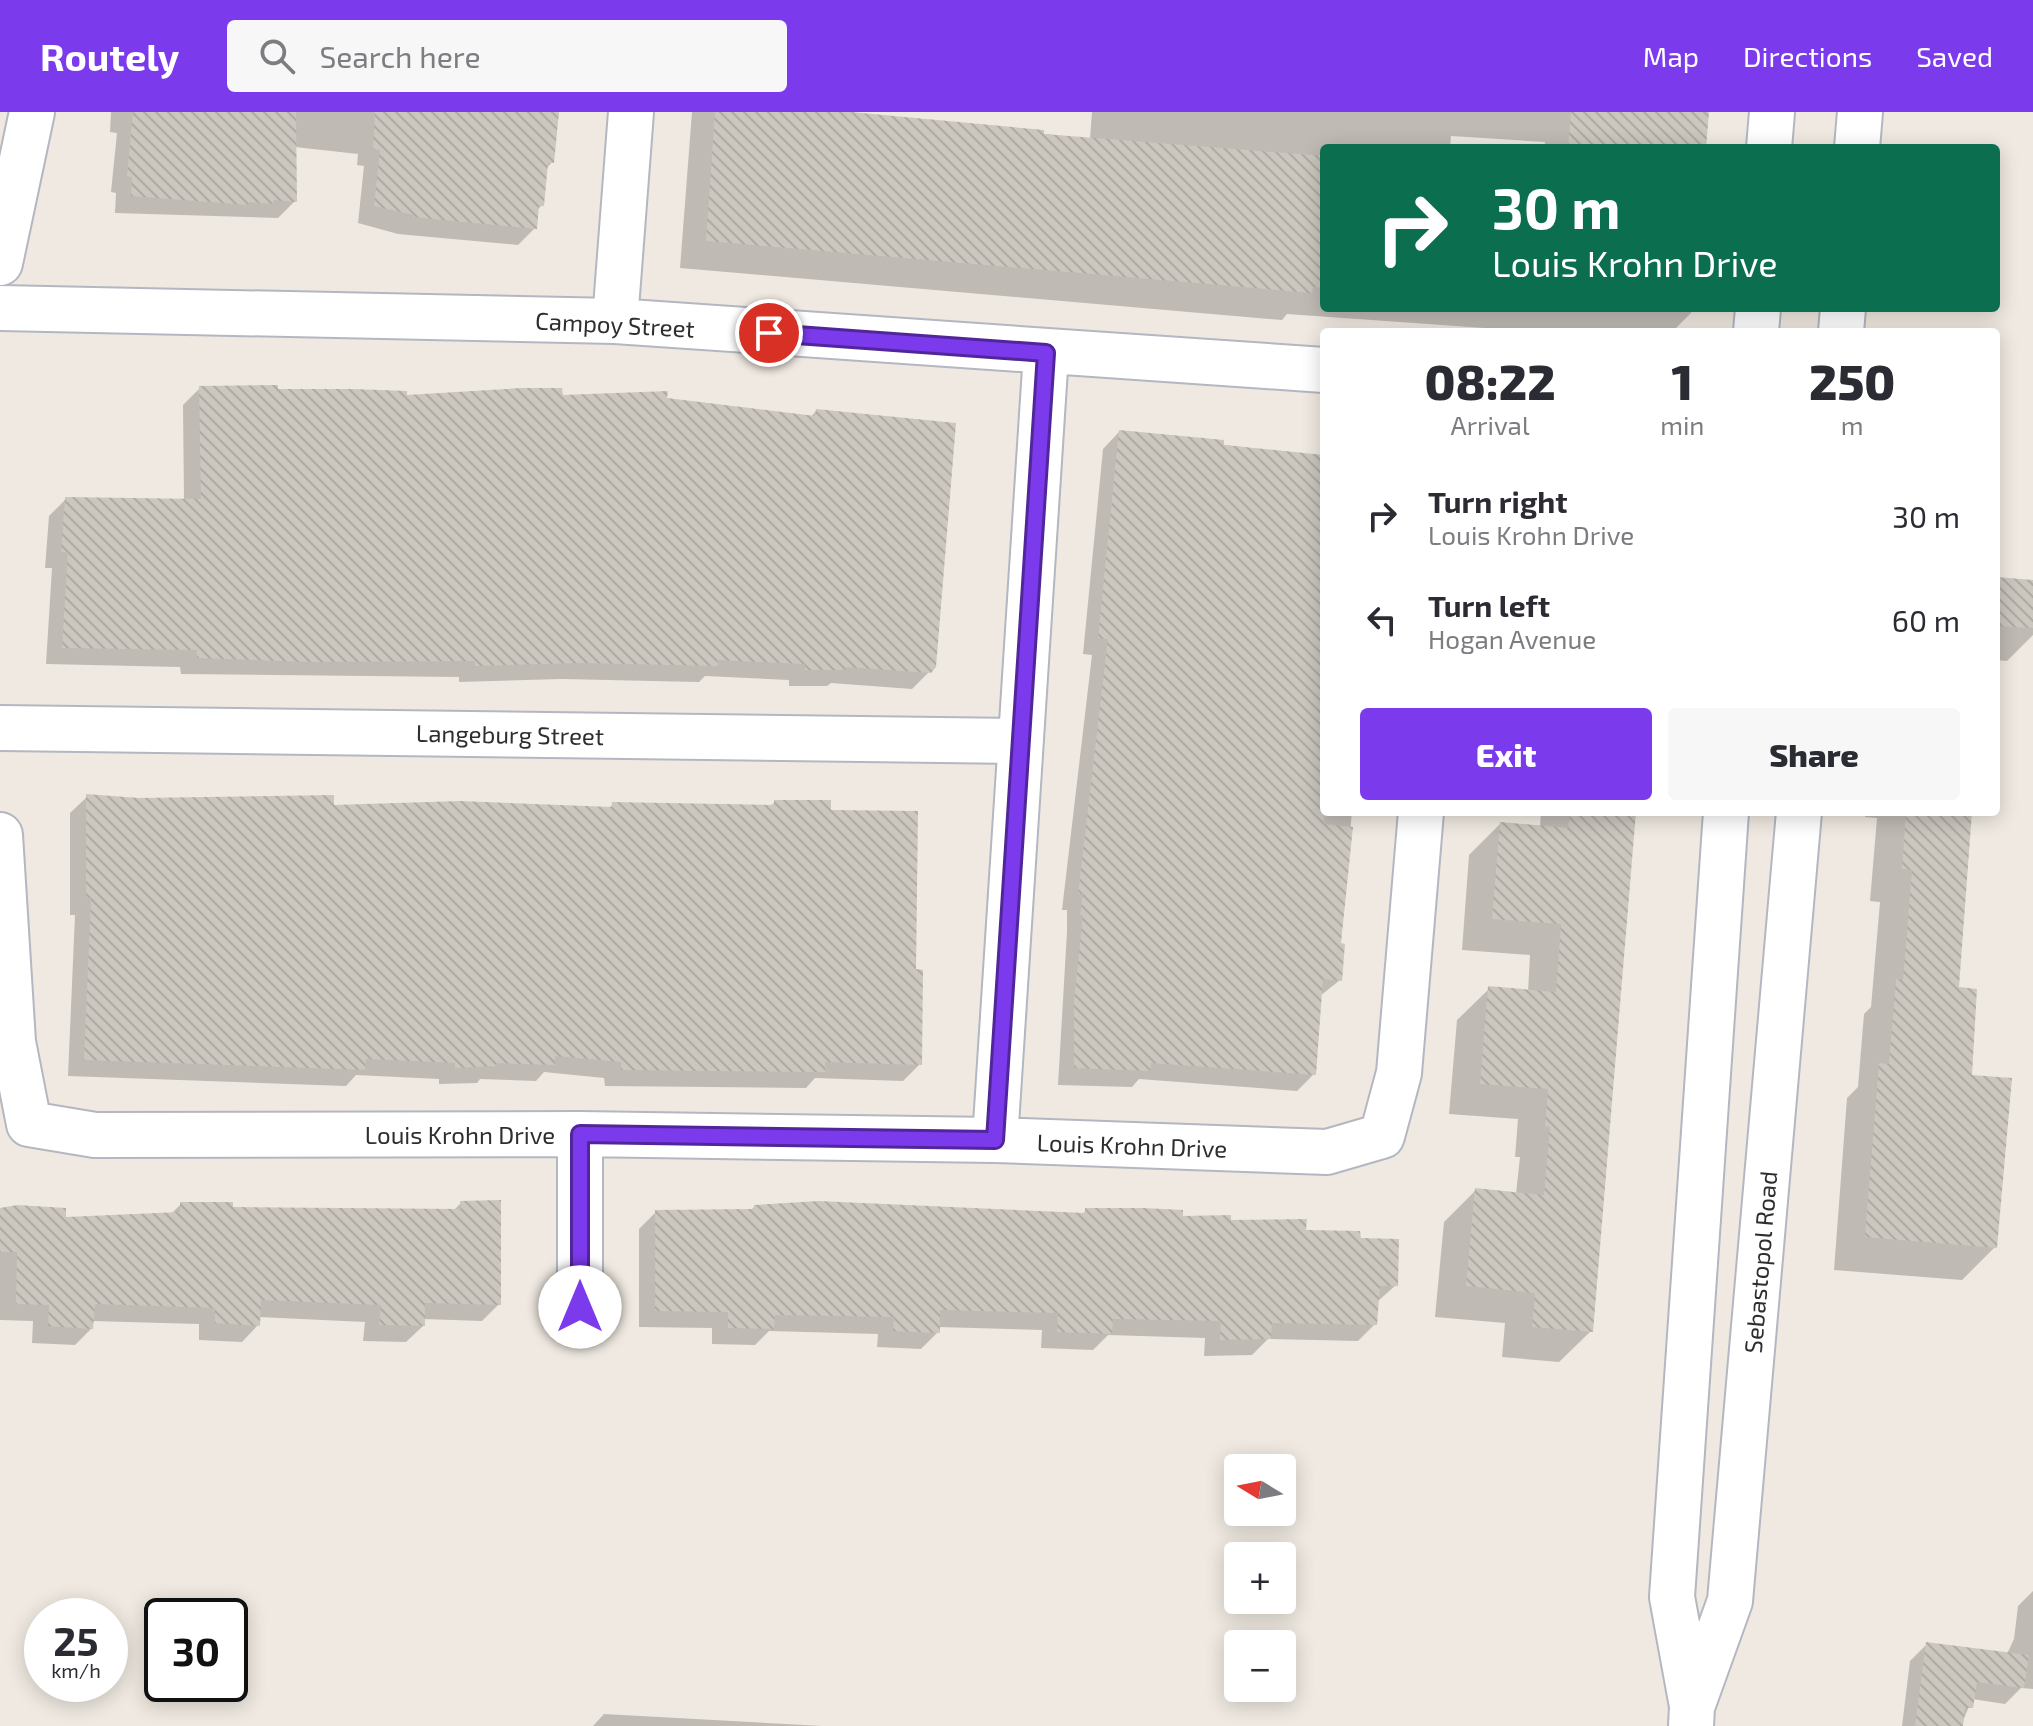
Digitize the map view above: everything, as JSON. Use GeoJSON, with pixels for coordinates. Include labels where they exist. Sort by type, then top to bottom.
{"type":"FeatureCollection","features":[{"type":"Feature","properties":{"kind":"street"},"geometry":{"type":"LineString","coordinates":[[0,263],[32,112]]}},
{"type":"Feature","properties":{"kind":"street"},"geometry":{"type":"LineString","coordinates":[[615,321],[631,112]]}},
{"type":"Feature","properties":{"kind":"street"},"geometry":{"type":"LineString","coordinates":[[1769,144],[1772,112]]}},
{"type":"Feature","properties":{"kind":"street"},"geometry":{"type":"LineString","coordinates":[[1857,144],[1860,112]]}},
{"type":"Feature","properties":{"kind":"street","name":"Campoy Street"},"geometry":{"type":"LineString","coordinates":[[0,308],[615,321],[1320,370]]}},
{"type":"Feature","properties":{"kind":"street"},"geometry":{"type":"LineString","coordinates":[[995,1140],[1046,353]]}},
{"type":"Feature","properties":{"kind":"street","name":"Langeburg Street"},"geometry":{"type":"LineString","coordinates":[[0,728],[1021,741]]}},
{"type":"Feature","properties":{"kind":"street","name":"Louis Krohn Drive"},"geometry":{"type":"LineString","coordinates":[[0,835],[13,1042],[29,1124],[95,1135],[580,1134],[995,1140],[1327,1152],[1382,1136],[1399,1073],[1421,816]]}},
{"type":"Feature","properties":{"kind":"street","name":"Sebastopol Road"},"geometry":{"type":"LineString","coordinates":[[1692,1716],[1672,1597],[1726,816]]}},
{"type":"Feature","properties":{"kind":"street","name":"Sebastopol Road"},"geometry":{"type":"LineString","coordinates":[[1692,1716],[1730,1601],[1799,816]]}},
{"type":"Feature","properties":{"kind":"street"},"geometry":{"type":"LineString","coordinates":[[580,1134],[580,1307]]}},
{"type":"Feature","properties":{"kind":"building"},"geometry":{"type":"Polygon","coordinates":[[[133,112],[296,112],[297,202],[273,200],[274,204],[249,202],[248,205],[131,196],[132,177],[127,176],[133,112]]]}},
{"type":"Feature","properties":{"kind":"building"},"geometry":{"type":"Polygon","coordinates":[[[375,112],[559,112],[554,163],[548,163],[544,206],[539,206],[537,229],[413,217],[374,206],[380,150],[373,149],[375,112]]]}},
{"type":"Feature","properties":{"kind":"building"},"geometry":{"type":"Polygon","coordinates":[[[715,112],[851,112],[1044,130],[1044,134],[1320,156],[1320,288],[1313,287],[1312,293],[706,241],[715,112]]]}},
{"type":"Feature","properties":{"kind":"building"},"geometry":{"type":"Polygon","coordinates":[[[1571,112],[1709,112],[1706,144],[1568,144],[1571,112]]]}},
{"type":"Feature","properties":{"kind":"building"},"geometry":{"type":"Polygon","coordinates":[[[278,385],[278,389],[407,391],[407,395],[521,388],[562,388],[563,395],[668,391],[667,398],[815,416],[816,409],[956,423],[936,667],[931,673],[846,667],[846,670],[805,670],[805,664],[717,660],[718,666],[580,663],[475,666],[475,661],[310,662],[197,658],[197,650],[62,648],[68,552],[61,552],[65,497],[201,499],[199,386],[278,385]]]}},
{"type":"Feature","properties":{"kind":"building"},"geometry":{"type":"Polygon","coordinates":[[[1119,430],[1224,440],[1224,445],[1320,455],[1320,816],[1324,816],[1324,824],[1353,827],[1341,943],[1345,944],[1342,981],[1323,979],[1316,1075],[1151,1063],[1150,1071],[1074,1068],[1074,1002],[1083,915],[1080,915],[1083,894],[1078,894],[1108,639],[1098,638],[1119,430]]]}},
{"type":"Feature","properties":{"kind":"building"},"geometry":{"type":"Polygon","coordinates":[[[2000,577],[2033,580],[2033,628],[2000,626],[2000,577]]]}},
{"type":"Feature","properties":{"kind":"building"},"geometry":{"type":"Polygon","coordinates":[[[86,794],[139,798],[334,795],[334,805],[460,801],[612,807],[612,802],[774,805],[774,800],[831,800],[831,810],[918,811],[916,969],[923,970],[922,1065],[825,1062],[825,1072],[621,1070],[621,1062],[555,1056],[555,1065],[496,1063],[496,1066],[455,1068],[455,1063],[366,1059],[365,1070],[84,1060],[91,898],[86,898],[86,794]]]}},
{"type":"Feature","properties":{"kind":"building"},"geometry":{"type":"Polygon","coordinates":[[[1570,816],[1636,816],[1593,1332],[1532,1327],[1535,1293],[1466,1286],[1475,1188],[1544,1195],[1550,1127],[1545,1126],[1548,1089],[1480,1084],[1488,986],[1556,992],[1561,924],[1492,919],[1500,822],[1568,828],[1570,816]]]}},
{"type":"Feature","properties":{"kind":"building"},"geometry":{"type":"Polygon","coordinates":[[[1906,816],[1972,816],[1959,987],[1977,989],[1972,1075],[2012,1078],[1997,1248],[1865,1237],[1879,1063],[1889,1064],[1896,979],[1903,980],[1912,870],[1902,869],[1906,816]]]}},
{"type":"Feature","properties":{"kind":"building"},"geometry":{"type":"Polygon","coordinates":[[[501,1200],[501,1305],[425,1303],[425,1326],[379,1325],[381,1305],[261,1300],[260,1326],[215,1323],[215,1308],[95,1304],[93,1329],[48,1326],[49,1305],[16,1304],[17,1252],[0,1252],[0,1208],[17,1205],[66,1208],[66,1217],[180,1212],[180,1202],[233,1202],[233,1207],[461,1209],[460,1201],[501,1200]]]}},
{"type":"Feature","properties":{"kind":"building"},"geometry":{"type":"Polygon","coordinates":[[[818,1201],[1085,1213],[1085,1208],[1143,1208],[1183,1210],[1183,1216],[1231,1215],[1231,1220],[1307,1219],[1306,1230],[1360,1231],[1361,1238],[1399,1239],[1398,1286],[1380,1286],[1377,1325],[1272,1323],[1271,1339],[1220,1340],[1221,1321],[1113,1319],[1112,1334],[1057,1332],[1058,1313],[940,1310],[940,1333],[893,1331],[894,1317],[775,1315],[774,1329],[728,1328],[728,1312],[655,1311],[655,1210],[754,1209],[754,1205],[818,1201]]]}},
{"type":"Feature","properties":{"kind":"building"},"geometry":{"type":"Polygon","coordinates":[[[1926,1642],[2029,1655],[2024,1688],[1977,1682],[1973,1708],[1965,1708],[1963,1726],[1915,1726],[1926,1642]]]}},
{"type":"Feature","properties":{"kind":"route"},"geometry":{"type":"LineString","coordinates":[[580,1307],[580,1134],[995,1140],[1046,353],[769,333]]}}]}
